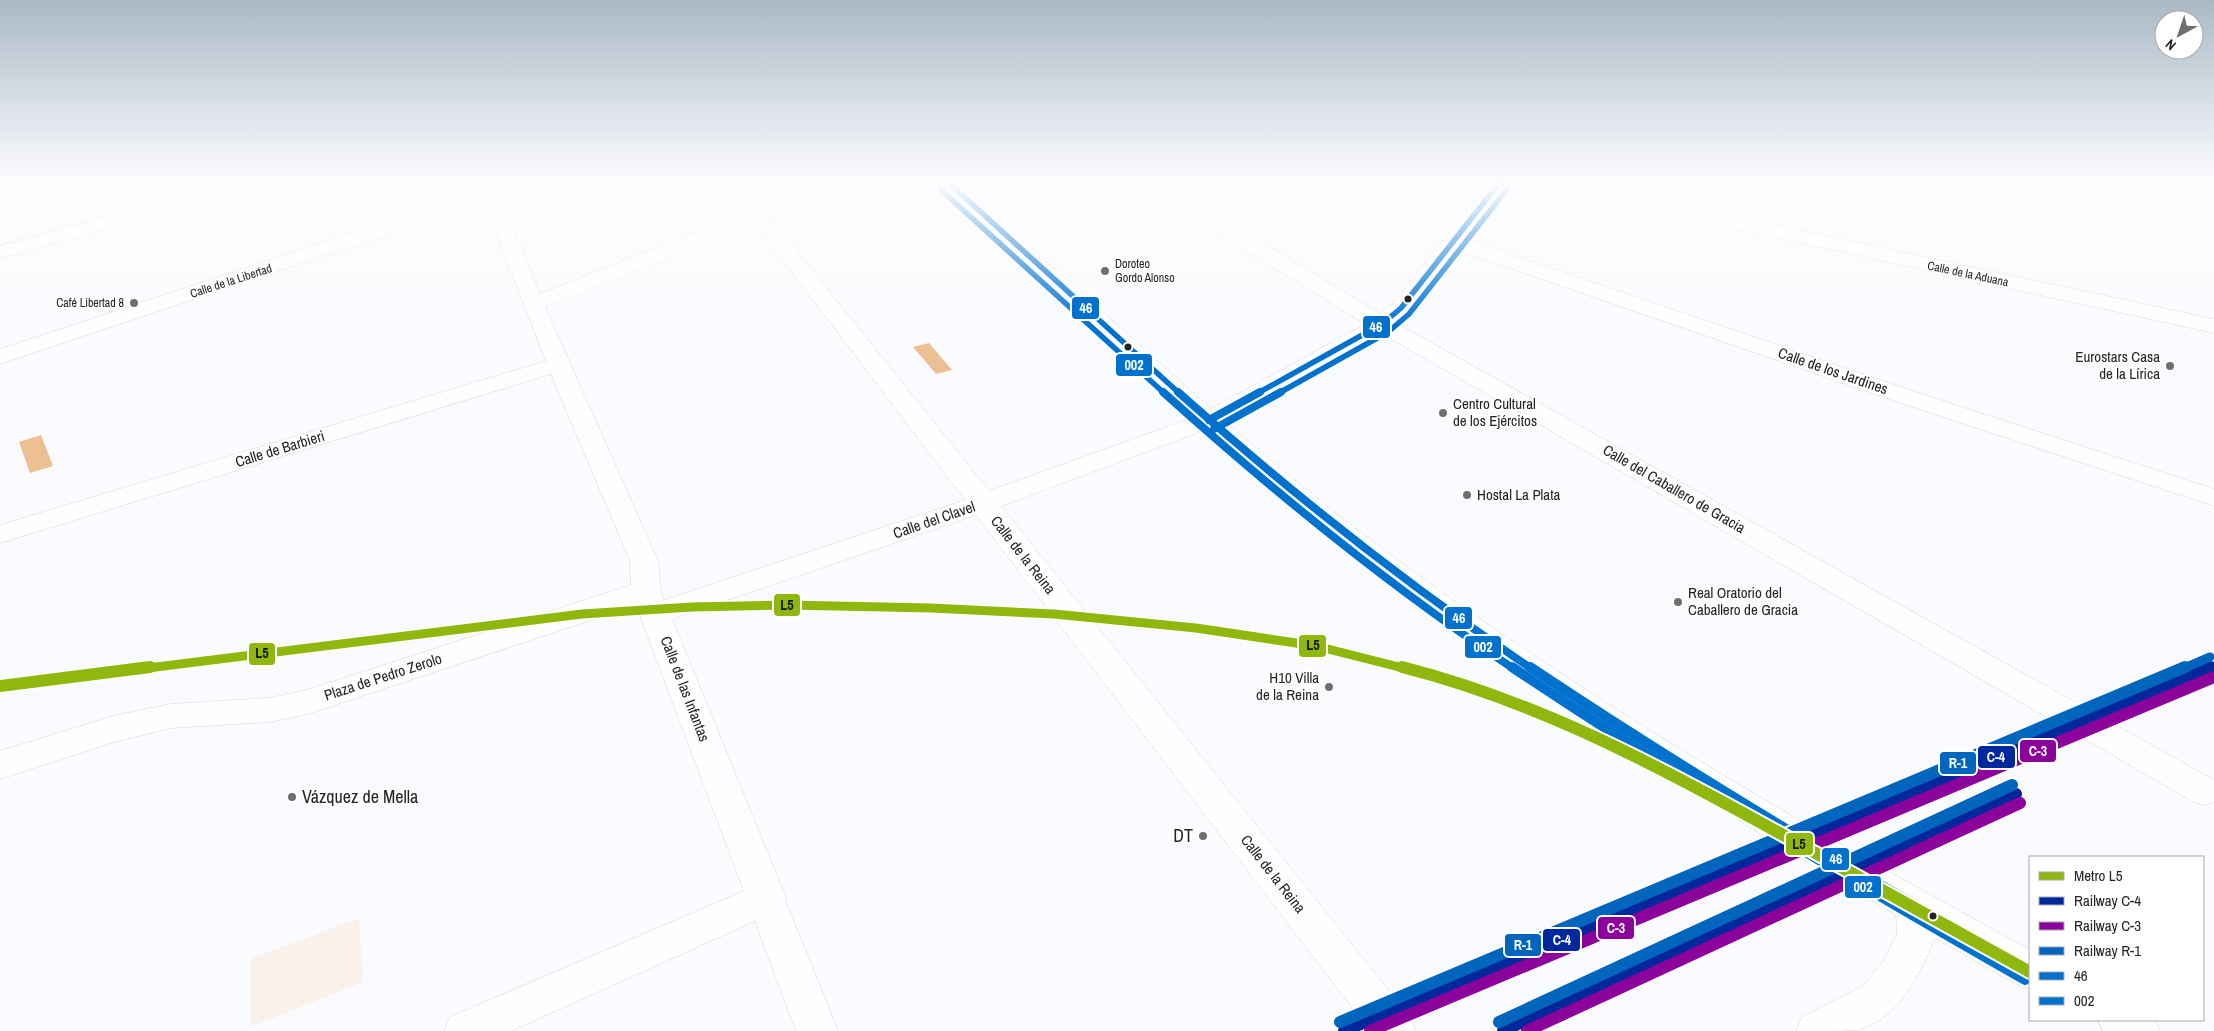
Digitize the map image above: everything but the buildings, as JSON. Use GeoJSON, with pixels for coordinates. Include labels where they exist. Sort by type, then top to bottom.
{"type":"FeatureCollection","features":[{"type":"Feature","properties":{"kind":"street"},"geometry":{"type":"LineString","coordinates":[[0,252],[80,230]]}},
{"type":"Feature","properties":{"kind":"street","name":"Calle de la Libertad"},"geometry":{"type":"LineString","coordinates":[[0,357],[366,230]]}},
{"type":"Feature","properties":{"kind":"street","name":"Calle de las Infantas"},"geometry":{"type":"LineString","coordinates":[[504,230],[533,304],[644,561],[651,603],[817,1031]]}},
{"type":"Feature","properties":{"kind":"street"},"geometry":{"type":"LineString","coordinates":[[533,304],[720,230]]}},
{"type":"Feature","properties":{"kind":"street","name":"Calle de la Reina"},"geometry":{"type":"LineString","coordinates":[[770,230],[1395,1031]]}},
{"type":"Feature","properties":{"kind":"street"},"geometry":{"type":"LineString","coordinates":[[1000,230],[1209,420],[1301,499],[1473,628],[1652,748],[1783,829],[1913,906],[2029,970]]}},
{"type":"Feature","properties":{"kind":"street","name":"Calle del Caballero de Gracia"},"geometry":{"type":"LineString","coordinates":[[1227,230],[1382,324],[2204,791]]}},
{"type":"Feature","properties":{"kind":"street","name":"Calle del Clavel"},"geometry":{"type":"LineString","coordinates":[[651,603],[983,503],[1209,420],[1382,324],[1401,308],[1462,230]]}},
{"type":"Feature","properties":{"kind":"street","name":"Calle de la Aduana"},"geometry":{"type":"LineString","coordinates":[[1769,230],[2214,326]]}},
{"type":"Feature","properties":{"kind":"street","name":"Calle de los Jardines"},"geometry":{"type":"LineString","coordinates":[[1453,242],[1898,394],[2214,498]]}},
{"type":"Feature","properties":{"kind":"street","name":"Calle de Barbieri"},"geometry":{"type":"LineString","coordinates":[[0,534],[560,364]]}},
{"type":"Feature","properties":{"kind":"street","name":"Plaza de Pedro Zerolo"},"geometry":{"type":"LineString","coordinates":[[0,765],[113,729],[171,716],[270,710],[311,701],[651,603]]}},
{"type":"Feature","properties":{"kind":"street"},"geometry":{"type":"LineString","coordinates":[[465,1031],[767,898]]}},
{"type":"Feature","properties":{"kind":"street"},"geometry":{"type":"LineString","coordinates":[[1817,1031],[1877,999],[1897,975],[1916,935],[1917,921],[1913,906]]}},
{"type":"Feature","properties":{"kind":"street"},"geometry":{"type":"LineString","coordinates":[[2121,1021],[2139,1031]]}},
{"type":"Feature","properties":{"kind":"shaded area"},"geometry":{"type":"Polygon","coordinates":[[[929,343],[952,370],[936,374],[913,347],[929,343]]]}},
{"type":"Feature","properties":{"kind":"shaded area"},"geometry":{"type":"Polygon","coordinates":[[[41,435],[53,466],[30,473],[19,442],[41,435]]]}},
{"type":"Feature","properties":{"kind":"shaded area"},"geometry":{"type":"Polygon","coordinates":[[[359,918],[363,982],[251,1027],[251,959],[359,918]]]}},
{"type":"Feature","properties":{"kind":"metro line","name":"L5"},"geometry":{"type":"LineString","coordinates":[[0,686],[582,614],[692,607],[787,605],[931,608],[1054,614],[1196,628],[1316,646],[1416,671],[1514,703],[1606,742],[1692,784],[2029,971]]}},
{"type":"Feature","properties":{"kind":"rail line","name":"R-1"},"geometry":{"type":"LineString","coordinates":[[1340,1022],[2210,657]]}},
{"type":"Feature","properties":{"kind":"rail line","name":"C-4"},"geometry":{"type":"LineString","coordinates":[[1344,1031],[2214,666]]}},
{"type":"Feature","properties":{"kind":"rail line","name":"C-3"},"geometry":{"type":"LineString","coordinates":[[1370,1031],[2214,677]]}},
{"type":"Feature","properties":{"kind":"rail line","name":"R-1"},"geometry":{"type":"LineString","coordinates":[[1499,1022],[2012,785]]}},
{"type":"Feature","properties":{"kind":"rail line","name":"C-4"},"geometry":{"type":"LineString","coordinates":[[1503,1031],[2016,794]]}},
{"type":"Feature","properties":{"kind":"rail line","name":"C-3"},"geometry":{"type":"LineString","coordinates":[[1527,1031],[2020,803]]}},
{"type":"Feature","properties":{"kind":"transit line","name":"002"},"geometry":{"type":"LineString","coordinates":[[985,230],[1252,471],[1346,548],[1427,608],[1509,666],[1678,776],[1850,880],[2025,980]]}},
{"type":"Feature","properties":{"kind":"transit line","name":"46"},"geometry":{"type":"LineString","coordinates":[[1001,230],[1258,463],[1352,540],[1433,600],[1515,658],[1684,768],[1856,871],[2029,970]]}},
{"type":"Feature","properties":{"kind":"transit line","name":"46"},"geometry":{"type":"LineString","coordinates":[[1209,420],[1382,324],[1401,308],[1462,230]]}},
{"type":"Feature","properties":{"kind":"transit line","name":"002"},"geometry":{"type":"LineString","coordinates":[[1214,429],[1388,332],[1409,314],[1475,230]]}},
{"type":"Feature","properties":{"kind":"place","name":"Doroteo Gordo Alonso"},"geometry":{"type":"Point","coordinates":[1105,271]}},
{"type":"Feature","properties":{"kind":"place","name":"Café Libertad 8"},"geometry":{"type":"Point","coordinates":[134,303]}},
{"type":"Feature","properties":{"kind":"place","name":"Eurostars Casa de la Lírica"},"geometry":{"type":"Point","coordinates":[2170,366]}},
{"type":"Feature","properties":{"kind":"place","name":"Centro Cultural de los Ejércitos"},"geometry":{"type":"Point","coordinates":[1443,413]}},
{"type":"Feature","properties":{"kind":"place","name":"Hostal La Plata"},"geometry":{"type":"Point","coordinates":[1467,495]}},
{"type":"Feature","properties":{"kind":"place","name":"Real Oratorio del Caballero de Gracia"},"geometry":{"type":"Point","coordinates":[1678,602]}},
{"type":"Feature","properties":{"kind":"place","name":"H10 Villa de la Reina"},"geometry":{"type":"Point","coordinates":[1329,687]}},
{"type":"Feature","properties":{"kind":"place","name":"Vázquez de Mella"},"geometry":{"type":"Point","coordinates":[292,797]}},
{"type":"Feature","properties":{"kind":"place","name":"DT"},"geometry":{"type":"Point","coordinates":[1203,836]}}]}
